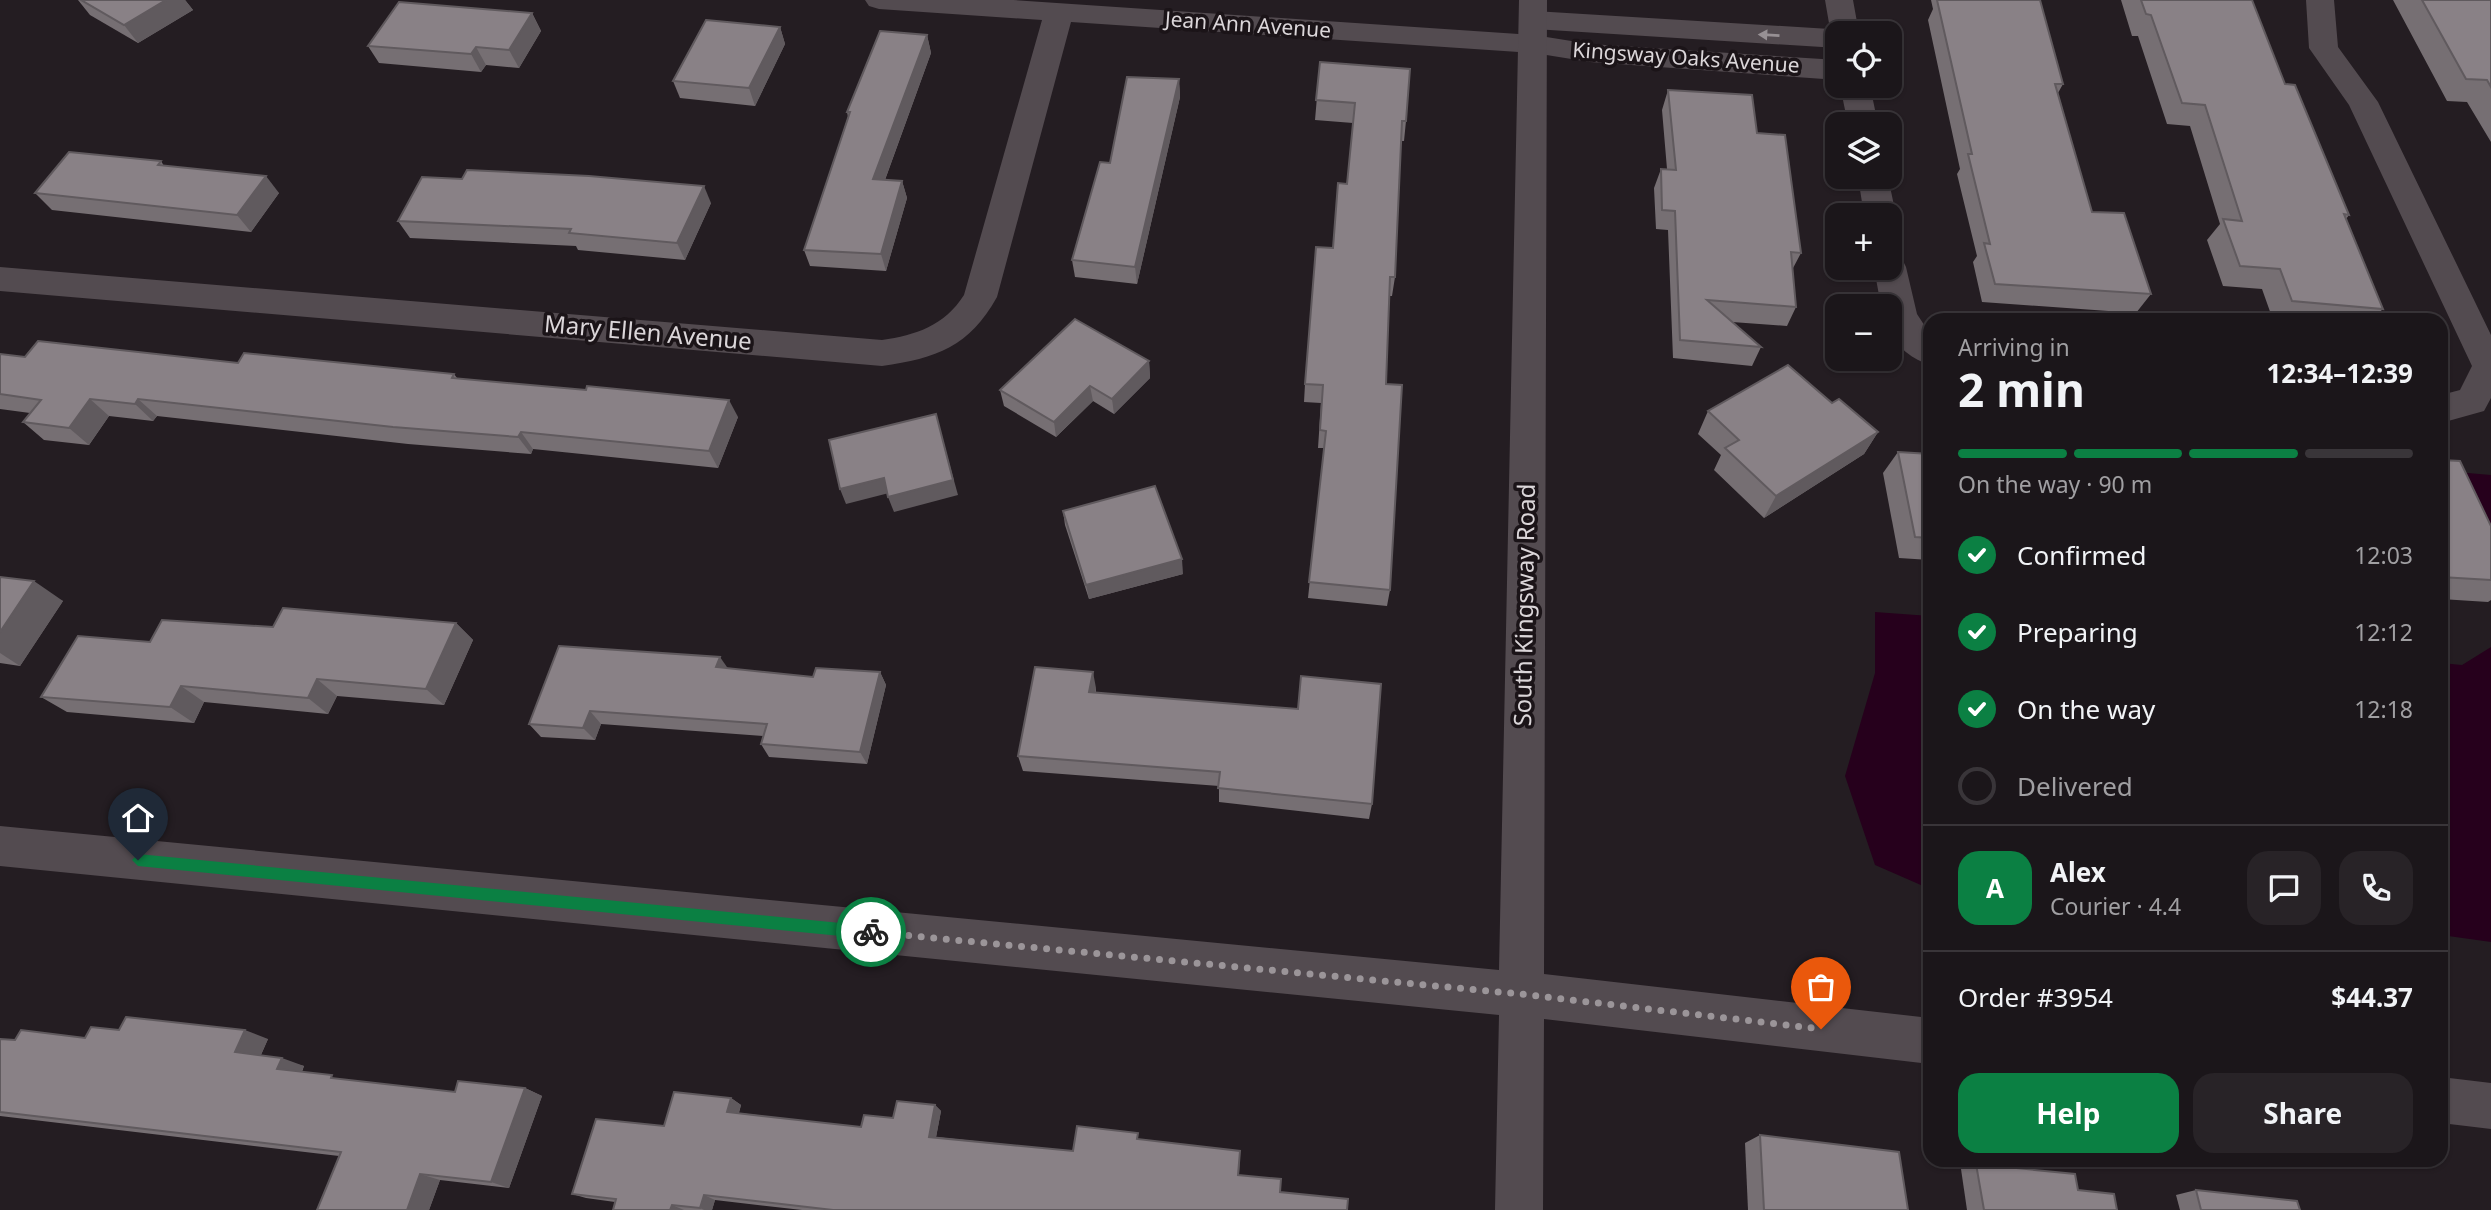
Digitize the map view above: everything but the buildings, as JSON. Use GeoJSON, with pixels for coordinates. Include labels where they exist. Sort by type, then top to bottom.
{"type":"FeatureCollection","features":[{"type":"Feature","properties":{"kind":"street","name":"Jean Ann Avenue"},"geometry":{"type":"LineString","coordinates":[[878,0],[1059,12],[1534,22]]}},
{"type":"Feature","properties":{"kind":"street"},"geometry":{"type":"LineString","coordinates":[[1839,0],[1843,21]]}},
{"type":"Feature","properties":{"kind":"street"},"geometry":{"type":"LineString","coordinates":[[2320,0],[2324,48],[2363,102],[2489,366],[2472,401],[2448,407]]}},
{"type":"Feature","properties":{"kind":"street","name":"Mary Ellen Avenue"},"geometry":{"type":"LineString","coordinates":[[0,279],[882,353],[918,349],[945,336],[969,318],[981,297],[1059,12]]}},
{"type":"Feature","properties":{"kind":"street","name":"Kingsway Oaks Avenue"},"geometry":{"type":"LineString","coordinates":[[1534,22],[1825,38]]}},
{"type":"Feature","properties":{"kind":"street","name":"Kingsway Oaks Avenue"},"geometry":{"type":"LineString","coordinates":[[1534,22],[1590,53],[1825,69]]}},
{"type":"Feature","properties":{"kind":"street","name":"South Kingsway Road"},"geometry":{"type":"LineString","coordinates":[[1519,1210],[1534,22]]}},
{"type":"Feature","properties":{"kind":"street"},"geometry":{"type":"LineString","coordinates":[[1893,280],[1900,318],[1923,347]]}},
{"type":"Feature","properties":{"kind":"street"},"geometry":{"type":"LineString","coordinates":[[0,846],[1423,987],[1520,994],[1923,1040]]}},
{"type":"Feature","properties":{"kind":"street"},"geometry":{"type":"LineString","coordinates":[[2448,1101],[2491,1106]]}},
{"type":"Feature","properties":{"kind":"shaded area"},"geometry":{"type":"Polygon","coordinates":[[[2448,471],[2491,475],[2491,560],[2448,477],[2448,471]]]}},
{"type":"Feature","properties":{"kind":"shaded area"},"geometry":{"type":"Polygon","coordinates":[[[1875,612],[1923,615],[1923,886],[1875,865],[1845,776],[1875,673],[1875,612]]]}},
{"type":"Feature","properties":{"kind":"shaded area"},"geometry":{"type":"Polygon","coordinates":[[[2491,647],[2491,942],[2448,936],[2448,664],[2462,665],[2491,647]]]}},
{"type":"Feature","properties":{"kind":"way so far"},"geometry":{"type":"LineString","coordinates":[[871,932],[1520,994],[1821,1029]]}},
{"type":"Feature","properties":{"kind":"route"},"geometry":{"type":"LineString","coordinates":[[138,860],[871,932]]}}]}
